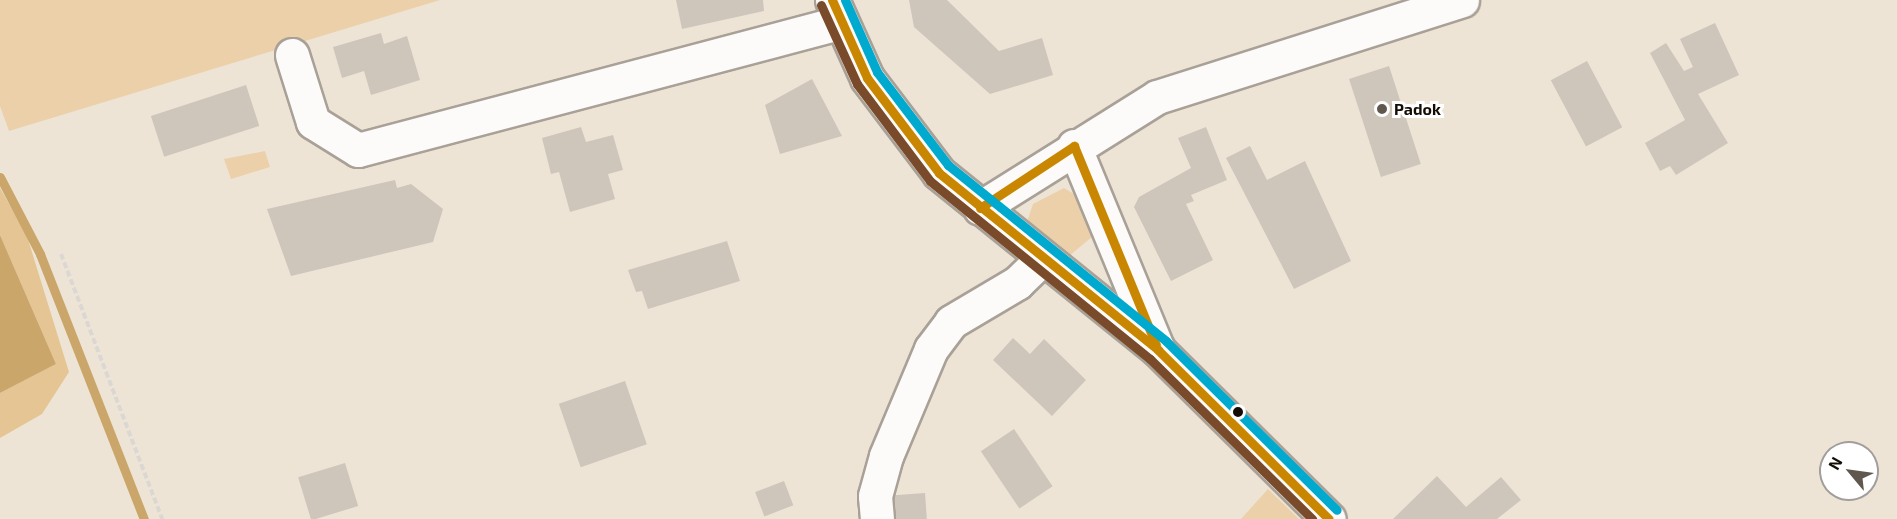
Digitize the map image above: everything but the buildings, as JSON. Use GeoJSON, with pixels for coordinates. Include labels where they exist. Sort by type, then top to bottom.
{"type":"FeatureCollection","features":[{"type":"Feature","properties":{"kind":"street"},"geometry":{"type":"LineString","coordinates":[[980,208],[1074,146],[1156,97],[1462,0]]}},
{"type":"Feature","properties":{"kind":"street"},"geometry":{"type":"LineString","coordinates":[[292,55],[313,122],[358,150],[835,11],[867,78],[907,136],[980,208],[1158,350],[1329,519]]}},
{"type":"Feature","properties":{"kind":"street"},"geometry":{"type":"LineString","coordinates":[[1074,146],[1158,350]]}},
{"type":"Feature","properties":{"kind":"street"},"geometry":{"type":"LineString","coordinates":[[877,519],[875,496],[886,456],[931,349],[951,322],[1017,283],[1042,259]]}},
{"type":"Feature","properties":{"kind":"path"},"geometry":{"type":"LineString","coordinates":[[61,254],[162,519]]}},
{"type":"Feature","properties":{"kind":"shaded area"},"geometry":{"type":"Polygon","coordinates":[[[0,0],[440,0],[9,131],[0,106],[0,0]]]}},
{"type":"Feature","properties":{"kind":"shaded area"},"geometry":{"type":"Polygon","coordinates":[[[265,151],[270,167],[231,179],[224,159],[265,151]]]}},
{"type":"Feature","properties":{"kind":"shaded area"},"geometry":{"type":"Polygon","coordinates":[[[0,188],[27,236],[69,372],[42,414],[0,438],[0,393],[56,364],[0,235],[0,188]]]}},
{"type":"Feature","properties":{"kind":"shaded area"},"geometry":{"type":"Polygon","coordinates":[[[1064,188],[1074,194],[1093,236],[1068,257],[1027,222],[1033,204],[1064,188]]]}},
{"type":"Feature","properties":{"kind":"shaded area"},"geometry":{"type":"Polygon","coordinates":[[[0,235],[56,364],[0,393],[0,235]]]}},
{"type":"Feature","properties":{"kind":"shaded area"},"geometry":{"type":"Polygon","coordinates":[[[1268,489],[1299,519],[1241,519],[1268,489]]]}},
{"type":"Feature","properties":{"kind":"waterway"},"geometry":{"type":"LineString","coordinates":[[0,177],[40,254],[144,519]]}},
{"type":"Feature","properties":{"kind":"transit line"},"geometry":{"type":"LineString","coordinates":[[832,0],[867,78],[939,173],[1158,350],[1329,519]]}},
{"type":"Feature","properties":{"kind":"transit line"},"geometry":{"type":"LineString","coordinates":[[845,0],[877,72],[948,165],[1166,341],[1337,510]]}},
{"type":"Feature","properties":{"kind":"transit line"},"geometry":{"type":"LineString","coordinates":[[821,5],[857,84],[930,181],[1150,359],[1312,519]]}},
{"type":"Feature","properties":{"kind":"transit line"},"geometry":{"type":"LineString","coordinates":[[980,208],[1074,146],[1156,345]]}},
{"type":"Feature","properties":{"kind":"place","name":"Padok"},"geometry":{"type":"Point","coordinates":[1382,109]}}]}
